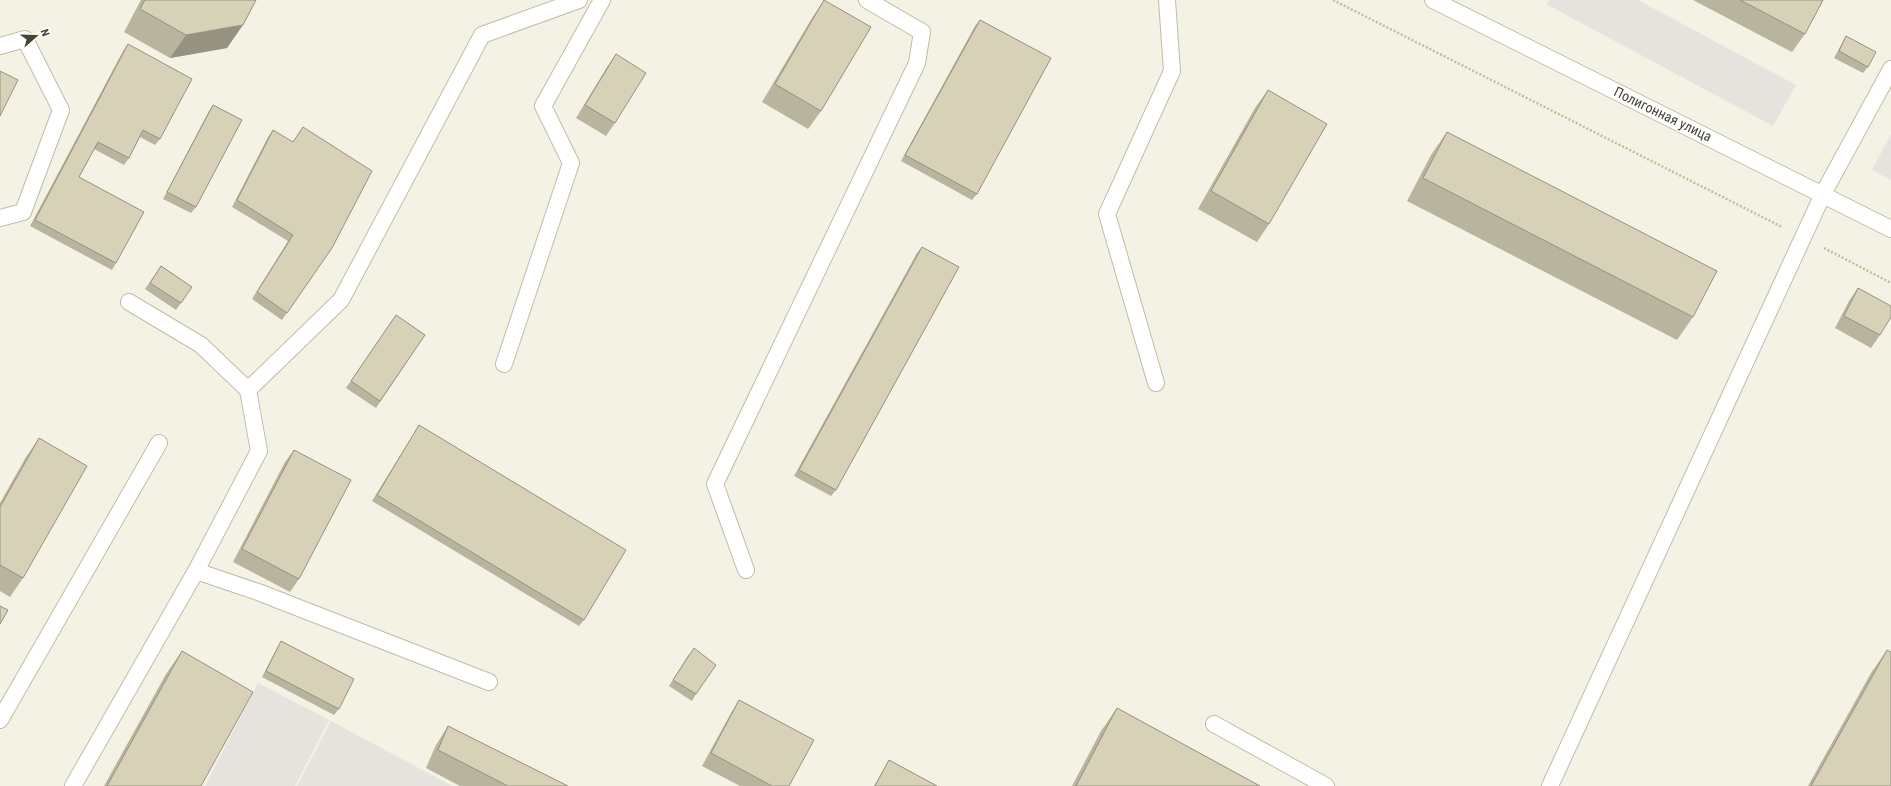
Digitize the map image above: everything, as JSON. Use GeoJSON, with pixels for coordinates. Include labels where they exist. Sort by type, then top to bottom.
{"type":"FeatureCollection","features":[{"type":"Feature","properties":{"kind":"lane"},"geometry":{"type":"LineString","coordinates":[[248,390],[341,300],[482,35],[579,0]]}},
{"type":"Feature","properties":{"kind":"lane"},"geometry":{"type":"LineString","coordinates":[[504,364],[571,163],[543,106],[602,0]]}},
{"type":"Feature","properties":{"kind":"lane"},"geometry":{"type":"LineString","coordinates":[[746,570],[716,484],[917,63],[922,32],[867,0]]}},
{"type":"Feature","properties":{"kind":"lane"},"geometry":{"type":"LineString","coordinates":[[1156,383],[1107,214],[1172,71],[1168,0]]}},
{"type":"Feature","properties":{"kind":"lane","name":"Полигонная улица"},"geometry":{"type":"LineString","coordinates":[[1434,0],[1891,229]]}},
{"type":"Feature","properties":{"kind":"lane"},"geometry":{"type":"LineString","coordinates":[[0,46],[25,39],[61,110],[23,212],[0,218]]}},
{"type":"Feature","properties":{"kind":"lane"},"geometry":{"type":"LineString","coordinates":[[1550,786],[1823,194],[1891,69]]}},
{"type":"Feature","properties":{"kind":"lane"},"geometry":{"type":"LineString","coordinates":[[73,786],[196,571],[259,451],[248,390],[201,345],[129,302]]}},
{"type":"Feature","properties":{"kind":"lane"},"geometry":{"type":"LineString","coordinates":[[0,720],[159,444]]}},
{"type":"Feature","properties":{"kind":"lane"},"geometry":{"type":"LineString","coordinates":[[196,571],[258,592],[489,682]]}},
{"type":"Feature","properties":{"kind":"lane"},"geometry":{"type":"LineString","coordinates":[[1214,724],[1326,786]]}},
{"type":"Feature","properties":{"kind":"path"},"geometry":{"type":"LineString","coordinates":[[1333,0],[1891,283]]}},
{"type":"Feature","properties":{"kind":"shaded area"},"geometry":{"type":"Polygon","coordinates":[[[1549,0],[1638,0],[1796,85],[1773,126],[1546,4],[1549,0]]]}},
{"type":"Feature","properties":{"kind":"shaded area"},"geometry":{"type":"Polygon","coordinates":[[[1891,134],[1891,180],[1872,170],[1891,134]]]}},
{"type":"Feature","properties":{"kind":"shaded area"},"geometry":{"type":"Polygon","coordinates":[[[258,683],[329,720],[295,786],[205,786],[258,683]]]}},
{"type":"Feature","properties":{"kind":"shaded area"},"geometry":{"type":"Polygon","coordinates":[[[331,721],[452,786],[297,786],[331,721]]]}},
{"type":"Feature","properties":{"kind":"building"},"geometry":{"type":"Polygon","coordinates":[[[145,0],[256,0],[243,25],[186,35],[140,9],[145,0]]]}},
{"type":"Feature","properties":{"kind":"building"},"geometry":{"type":"Polygon","coordinates":[[[824,0],[871,27],[821,111],[775,84],[824,0]]]}},
{"type":"Feature","properties":{"kind":"building"},"geometry":{"type":"Polygon","coordinates":[[[1740,0],[1823,0],[1805,34],[1740,0]]]}},
{"type":"Feature","properties":{"kind":"building"},"geometry":{"type":"Polygon","coordinates":[[[980,20],[1051,58],[977,194],[905,155],[980,20]]]}},
{"type":"Feature","properties":{"kind":"building"},"geometry":{"type":"Polygon","coordinates":[[[1846,36],[1876,52],[1868,67],[1839,51],[1846,36]]]}},
{"type":"Feature","properties":{"kind":"building"},"geometry":{"type":"Polygon","coordinates":[[[128,44],[192,79],[160,139],[143,130],[129,158],[98,142],[79,177],[144,212],[116,263],[35,220],[128,44]]]}},
{"type":"Feature","properties":{"kind":"building"},"geometry":{"type":"Polygon","coordinates":[[[616,54],[646,73],[615,123],[585,105],[616,54]]]}},
{"type":"Feature","properties":{"kind":"building"},"geometry":{"type":"Polygon","coordinates":[[[0,71],[18,80],[0,116],[0,71]]]}},
{"type":"Feature","properties":{"kind":"building"},"geometry":{"type":"Polygon","coordinates":[[[1268,90],[1327,124],[1269,224],[1211,191],[1268,90]]]}},
{"type":"Feature","properties":{"kind":"building"},"geometry":{"type":"Polygon","coordinates":[[[213,105],[242,120],[196,207],[167,192],[213,105]]]}},
{"type":"Feature","properties":{"kind":"building"},"geometry":{"type":"Polygon","coordinates":[[[303,127],[372,171],[332,248],[287,313],[257,292],[293,235],[237,200],[273,130],[293,142],[303,127]]]}},
{"type":"Feature","properties":{"kind":"building"},"geometry":{"type":"Polygon","coordinates":[[[1447,132],[1717,271],[1693,317],[1423,178],[1447,132]]]}},
{"type":"Feature","properties":{"kind":"building"},"geometry":{"type":"Polygon","coordinates":[[[922,247],[959,267],[836,490],[799,470],[922,247]]]}},
{"type":"Feature","properties":{"kind":"building"},"geometry":{"type":"Polygon","coordinates":[[[161,266],[192,287],[181,303],[150,283],[161,266]]]}},
{"type":"Feature","properties":{"kind":"building"},"geometry":{"type":"Polygon","coordinates":[[[1858,288],[1891,306],[1891,317],[1880,335],[1844,316],[1858,288]]]}},
{"type":"Feature","properties":{"kind":"building"},"geometry":{"type":"Polygon","coordinates":[[[396,315],[425,335],[380,401],[351,381],[396,315]]]}},
{"type":"Feature","properties":{"kind":"building"},"geometry":{"type":"Polygon","coordinates":[[[419,425],[626,550],[584,620],[377,495],[419,425]]]}},
{"type":"Feature","properties":{"kind":"building"},"geometry":{"type":"Polygon","coordinates":[[[39,438],[87,466],[23,578],[0,565],[0,507],[39,438]]]}},
{"type":"Feature","properties":{"kind":"building"},"geometry":{"type":"Polygon","coordinates":[[[294,450],[351,480],[299,579],[242,549],[294,450]]]}},
{"type":"Feature","properties":{"kind":"building"},"geometry":{"type":"Polygon","coordinates":[[[0,606],[8,610],[0,624],[0,606]]]}},
{"type":"Feature","properties":{"kind":"building"},"geometry":{"type":"Polygon","coordinates":[[[281,641],[354,679],[339,709],[266,671],[281,641]]]}},
{"type":"Feature","properties":{"kind":"building"},"geometry":{"type":"Polygon","coordinates":[[[694,648],[716,665],[696,694],[673,680],[694,648]]]}},
{"type":"Feature","properties":{"kind":"building"},"geometry":{"type":"Polygon","coordinates":[[[1887,650],[1891,652],[1891,786],[1811,786],[1887,650]]]}},
{"type":"Feature","properties":{"kind":"building"},"geometry":{"type":"Polygon","coordinates":[[[182,651],[253,692],[201,786],[107,786],[182,651]]]}},
{"type":"Feature","properties":{"kind":"building"},"geometry":{"type":"Polygon","coordinates":[[[739,700],[814,740],[789,786],[772,786],[711,753],[739,700]]]}},
{"type":"Feature","properties":{"kind":"building"},"geometry":{"type":"Polygon","coordinates":[[[1117,708],[1260,786],[1076,786],[1117,708]]]}},
{"type":"Feature","properties":{"kind":"building"},"geometry":{"type":"Polygon","coordinates":[[[448,726],[568,786],[508,786],[438,750],[448,726]]]}},
{"type":"Feature","properties":{"kind":"building"},"geometry":{"type":"Polygon","coordinates":[[[889,760],[937,786],[875,786],[889,760]]]}}]}
